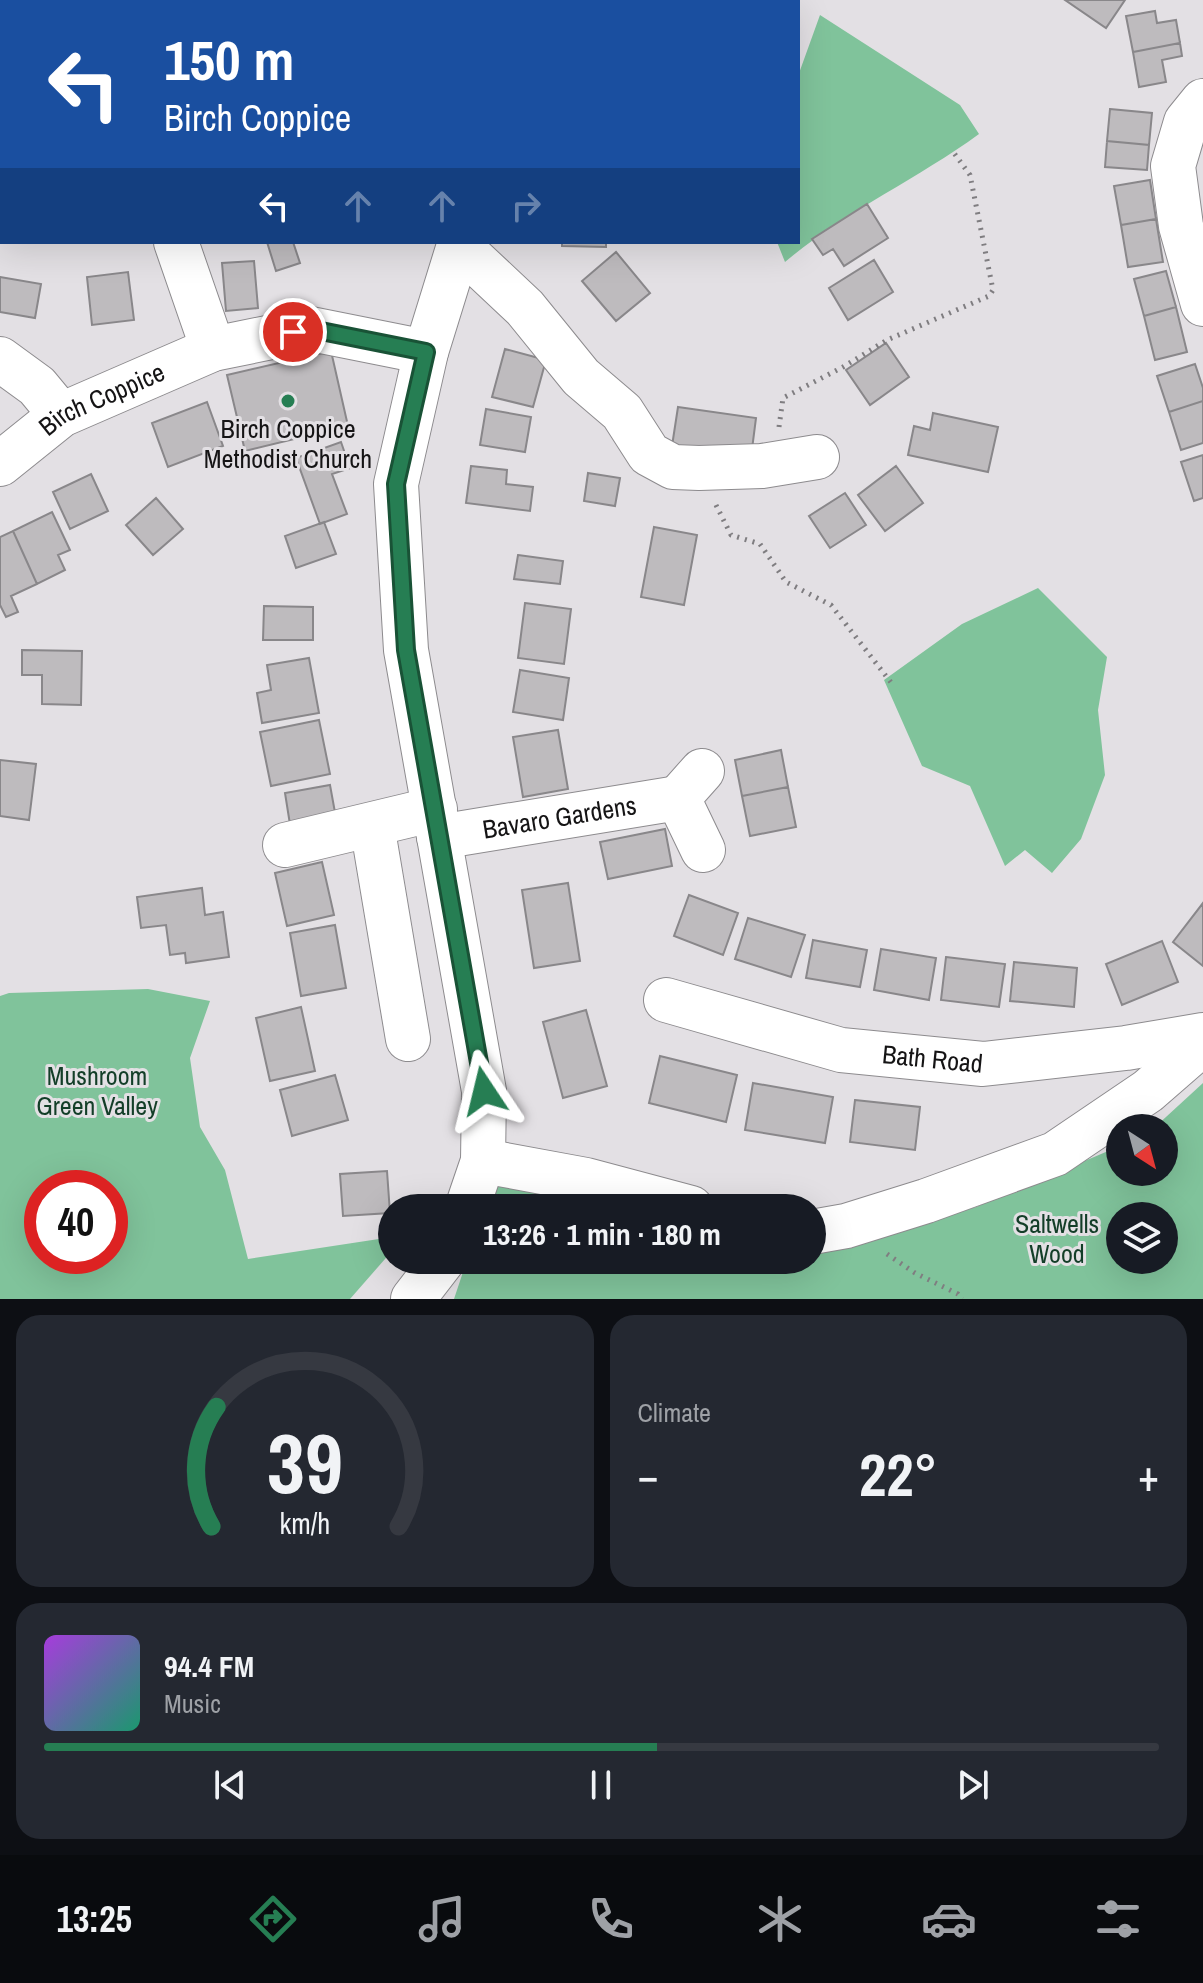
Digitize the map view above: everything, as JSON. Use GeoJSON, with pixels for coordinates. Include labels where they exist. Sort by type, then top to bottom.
{"type":"FeatureCollection","features":[{"type":"Feature","properties":{"kind":"street"},"geometry":{"type":"LineString","coordinates":[[1203,101],[1186,122],[1173,166],[1181,226],[1203,304]]}},
{"type":"Feature","properties":{"kind":"street"},"geometry":{"type":"LineString","coordinates":[[177,244],[213,349]]}},
{"type":"Feature","properties":{"kind":"street"},"geometry":{"type":"LineString","coordinates":[[472,1194],[483,1161],[484,1091],[406,650],[396,484],[426,352],[460,244],[525,308],[581,377],[622,412],[649,454],[673,467],[699,468],[775,464],[817,457]]}},
{"type":"Feature","properties":{"kind":"street","name":"Birch Coppice"},"geometry":{"type":"LineString","coordinates":[[0,464],[61,415],[213,349],[311,329],[426,352]]}},
{"type":"Feature","properties":{"kind":"street"},"geometry":{"type":"LineString","coordinates":[[0,359],[37,386],[61,415]]}},
{"type":"Feature","properties":{"kind":"street","name":"Bavaro Gardens"},"geometry":{"type":"LineString","coordinates":[[285,845],[372,825],[437,823],[690,784],[703,850]]}},
{"type":"Feature","properties":{"kind":"street"},"geometry":{"type":"LineString","coordinates":[[372,825],[408,1039]]}},
{"type":"Feature","properties":{"kind":"street","name":"Bath Road"},"geometry":{"type":"LineString","coordinates":[[666,1000],[841,1050],[983,1064],[1126,1048],[1203,1035]]}},
{"type":"Feature","properties":{"kind":"street"},"geometry":{"type":"LineString","coordinates":[[829,1229],[1055,1154],[1148,1091],[1203,1043]]}},
{"type":"Feature","properties":{"kind":"street"},"geometry":{"type":"LineString","coordinates":[[483,1161],[586,1180],[638,1194]]}},
{"type":"Feature","properties":{"kind":"street"},"geometry":{"type":"LineString","coordinates":[[413,1299],[432,1274]]}},
{"type":"Feature","properties":{"kind":"path"},"geometry":{"type":"LineString","coordinates":[[775,464],[783,398],[887,340],[989,296],[993,290],[970,175],[954,153]]}},
{"type":"Feature","properties":{"kind":"path"},"geometry":{"type":"LineString","coordinates":[[699,468],[731,535],[760,544],[786,582],[831,605],[893,685]]}},
{"type":"Feature","properties":{"kind":"path"},"geometry":{"type":"LineString","coordinates":[[829,1229],[958,1294],[962,1299]]}},
{"type":"Feature","properties":{"kind":"green space"},"geometry":{"type":"Polygon","coordinates":[[[820,15],[960,105],[979,134],[831,227],[785,262],[778,244],[800,244],[800,70],[820,15]]]}},
{"type":"Feature","properties":{"kind":"green space"},"geometry":{"type":"Polygon","coordinates":[[[1038,588],[1107,657],[1098,710],[1105,775],[1081,839],[1052,873],[1025,850],[1005,866],[970,786],[922,766],[884,680],[962,624],[1038,588]]]}},
{"type":"Feature","properties":{"kind":"green space","name":"Mushroom Green Valley"},"geometry":{"type":"Polygon","coordinates":[[[148,989],[210,1001],[190,1058],[200,1127],[225,1170],[248,1259],[378,1239],[378,1267],[350,1299],[0,1299],[0,996],[9,993],[148,989]]]}},
{"type":"Feature","properties":{"kind":"green space","name":"Saltwells Wood"},"geometry":{"type":"Polygon","coordinates":[[[1203,1083],[1203,1299],[454,1299],[462,1274],[826,1274],[826,1250],[976,1207],[1106,1152],[1106,1186],[1178,1186],[1178,1114],[1169,1114],[1203,1083]]]}},
{"type":"Feature","properties":{"kind":"green space"},"geometry":{"type":"Polygon","coordinates":[[[493,1178],[550,1194],[488,1194],[493,1178]]]}},
{"type":"Feature","properties":{"kind":"building"},"geometry":{"type":"Polygon","coordinates":[[[1065,0],[1125,0],[1106,28],[1065,0]]]}},
{"type":"Feature","properties":{"kind":"building"},"geometry":{"type":"Polygon","coordinates":[[[1155,11],[1157,23],[1176,20],[1180,43],[1133,52],[1126,16],[1155,11]]]}},
{"type":"Feature","properties":{"kind":"building"},"geometry":{"type":"Polygon","coordinates":[[[1180,43],[1182,56],[1162,60],[1166,82],[1139,87],[1133,52],[1180,43]]]}},
{"type":"Feature","properties":{"kind":"building"},"geometry":{"type":"Polygon","coordinates":[[[1110,109],[1152,113],[1149,145],[1107,141],[1110,109]]]}},
{"type":"Feature","properties":{"kind":"building"},"geometry":{"type":"Polygon","coordinates":[[[1107,141],[1149,145],[1147,170],[1105,167],[1107,141]]]}},
{"type":"Feature","properties":{"kind":"building"},"geometry":{"type":"Polygon","coordinates":[[[1150,180],[1156,219],[1121,225],[1114,186],[1150,180]]]}},
{"type":"Feature","properties":{"kind":"building"},"geometry":{"type":"Polygon","coordinates":[[[867,204],[888,238],[844,266],[833,249],[823,255],[812,239],[867,204]]]}},
{"type":"Feature","properties":{"kind":"building"},"geometry":{"type":"Polygon","coordinates":[[[1156,219],[1163,262],[1128,267],[1121,225],[1156,219]]]}},
{"type":"Feature","properties":{"kind":"building"},"geometry":{"type":"Polygon","coordinates":[[[268,244],[294,244],[300,263],[276,271],[268,244]]]}},
{"type":"Feature","properties":{"kind":"building"},"geometry":{"type":"Polygon","coordinates":[[[562,244],[606,244],[606,247],[562,244]]]}},
{"type":"Feature","properties":{"kind":"building"},"geometry":{"type":"Polygon","coordinates":[[[616,252],[650,293],[616,321],[582,281],[616,252]]]}},
{"type":"Feature","properties":{"kind":"building"},"geometry":{"type":"Polygon","coordinates":[[[874,260],[893,292],[848,320],[829,288],[874,260]]]}},
{"type":"Feature","properties":{"kind":"building"},"geometry":{"type":"Polygon","coordinates":[[[254,261],[258,308],[226,311],[222,263],[254,261]]]}},
{"type":"Feature","properties":{"kind":"building"},"geometry":{"type":"Polygon","coordinates":[[[1166,271],[1176,307],[1144,316],[1134,279],[1166,271]]]}},
{"type":"Feature","properties":{"kind":"building"},"geometry":{"type":"Polygon","coordinates":[[[128,272],[134,320],[92,325],[87,277],[128,272]]]}},
{"type":"Feature","properties":{"kind":"building"},"geometry":{"type":"Polygon","coordinates":[[[0,277],[41,284],[35,318],[0,312],[0,277]]]}},
{"type":"Feature","properties":{"kind":"building"},"geometry":{"type":"Polygon","coordinates":[[[1176,307],[1187,352],[1155,360],[1144,316],[1176,307]]]}},
{"type":"Feature","properties":{"kind":"building"},"geometry":{"type":"Polygon","coordinates":[[[886,343],[909,377],[870,405],[846,370],[886,343]]]}},
{"type":"Feature","properties":{"kind":"building"},"geometry":{"type":"Polygon","coordinates":[[[505,349],[546,360],[533,407],[492,397],[505,349]]]}},
{"type":"Feature","properties":{"kind":"building","name":"Birch Coppice Methodist Church"},"geometry":{"type":"Polygon","coordinates":[[[331,351],[348,426],[245,451],[227,375],[331,351]]]}},
{"type":"Feature","properties":{"kind":"building"},"geometry":{"type":"Polygon","coordinates":[[[1195,364],[1203,388],[1203,401],[1169,412],[1157,376],[1195,364]]]}},
{"type":"Feature","properties":{"kind":"building"},"geometry":{"type":"Polygon","coordinates":[[[1203,401],[1203,443],[1181,450],[1169,412],[1203,401]]]}},
{"type":"Feature","properties":{"kind":"building"},"geometry":{"type":"Polygon","coordinates":[[[207,402],[223,446],[168,467],[152,423],[207,402]]]}},
{"type":"Feature","properties":{"kind":"building"},"geometry":{"type":"Polygon","coordinates":[[[678,407],[756,418],[751,457],[672,446],[678,407]]]}},
{"type":"Feature","properties":{"kind":"building"},"geometry":{"type":"Polygon","coordinates":[[[486,409],[531,417],[525,452],[480,445],[486,409]]]}},
{"type":"Feature","properties":{"kind":"building"},"geometry":{"type":"Polygon","coordinates":[[[933,413],[998,427],[988,472],[908,455],[914,426],[930,430],[933,413]]]}},
{"type":"Feature","properties":{"kind":"building"},"geometry":{"type":"Polygon","coordinates":[[[341,442],[350,468],[332,474],[347,514],[320,524],[296,458],[341,442]]]}},
{"type":"Feature","properties":{"kind":"building"},"geometry":{"type":"Polygon","coordinates":[[[1203,455],[1203,498],[1194,501],[1181,462],[1203,455]]]}},
{"type":"Feature","properties":{"kind":"building"},"geometry":{"type":"Polygon","coordinates":[[[471,466],[507,470],[506,484],[533,487],[530,511],[466,503],[471,466]]]}},
{"type":"Feature","properties":{"kind":"building"},"geometry":{"type":"Polygon","coordinates":[[[896,466],[923,503],[885,531],[858,495],[896,466]]]}},
{"type":"Feature","properties":{"kind":"building"},"geometry":{"type":"Polygon","coordinates":[[[588,473],[620,478],[615,506],[584,501],[588,473]]]}},
{"type":"Feature","properties":{"kind":"building"},"geometry":{"type":"Polygon","coordinates":[[[91,474],[108,511],[70,529],[53,492],[91,474]]]}},
{"type":"Feature","properties":{"kind":"building"},"geometry":{"type":"Polygon","coordinates":[[[845,493],[866,525],[830,548],[809,516],[845,493]]]}},
{"type":"Feature","properties":{"kind":"building"},"geometry":{"type":"Polygon","coordinates":[[[156,498],[183,529],[153,555],[126,525],[156,498]]]}},
{"type":"Feature","properties":{"kind":"building"},"geometry":{"type":"Polygon","coordinates":[[[52,512],[70,550],[58,555],[65,570],[37,584],[13,531],[52,512]]]}},
{"type":"Feature","properties":{"kind":"building"},"geometry":{"type":"Polygon","coordinates":[[[324,522],[336,554],[296,568],[285,536],[324,522]]]}},
{"type":"Feature","properties":{"kind":"building"},"geometry":{"type":"Polygon","coordinates":[[[654,527],[697,535],[684,605],[641,597],[654,527]]]}},
{"type":"Feature","properties":{"kind":"building"},"geometry":{"type":"Polygon","coordinates":[[[13,531],[37,584],[11,596],[18,612],[6,617],[0,605],[0,537],[13,531]]]}},
{"type":"Feature","properties":{"kind":"building"},"geometry":{"type":"Polygon","coordinates":[[[518,555],[563,561],[560,584],[514,579],[518,555]]]}},
{"type":"Feature","properties":{"kind":"building"},"geometry":{"type":"Polygon","coordinates":[[[525,603],[571,609],[564,664],[518,658],[525,603]]]}},
{"type":"Feature","properties":{"kind":"building"},"geometry":{"type":"Polygon","coordinates":[[[264,606],[313,607],[313,640],[263,640],[264,606]]]}},
{"type":"Feature","properties":{"kind":"building"},"geometry":{"type":"Polygon","coordinates":[[[22,650],[82,651],[81,705],[42,704],[42,675],[22,675],[22,650]]]}},
{"type":"Feature","properties":{"kind":"building"},"geometry":{"type":"Polygon","coordinates":[[[309,658],[319,713],[262,723],[257,693],[271,690],[267,665],[309,658]]]}},
{"type":"Feature","properties":{"kind":"building"},"geometry":{"type":"Polygon","coordinates":[[[520,670],[569,678],[563,720],[513,712],[520,670]]]}},
{"type":"Feature","properties":{"kind":"building"},"geometry":{"type":"Polygon","coordinates":[[[319,720],[330,774],[271,786],[260,732],[319,720]]]}},
{"type":"Feature","properties":{"kind":"building"},"geometry":{"type":"Polygon","coordinates":[[[558,730],[568,789],[523,797],[513,737],[558,730]]]}},
{"type":"Feature","properties":{"kind":"building"},"geometry":{"type":"Polygon","coordinates":[[[781,750],[788,787],[742,796],[735,760],[781,750]]]}},
{"type":"Feature","properties":{"kind":"building"},"geometry":{"type":"Polygon","coordinates":[[[0,760],[36,764],[29,820],[0,816],[0,760]]]}},
{"type":"Feature","properties":{"kind":"building"},"geometry":{"type":"Polygon","coordinates":[[[330,785],[338,829],[292,837],[285,793],[330,785]]]}},
{"type":"Feature","properties":{"kind":"building"},"geometry":{"type":"Polygon","coordinates":[[[788,787],[796,827],[750,836],[742,796],[788,787]]]}},
{"type":"Feature","properties":{"kind":"building"},"geometry":{"type":"Polygon","coordinates":[[[665,829],[672,866],[608,879],[600,842],[665,829]]]}},
{"type":"Feature","properties":{"kind":"building"},"geometry":{"type":"Polygon","coordinates":[[[322,862],[334,915],[287,926],[275,873],[322,862]]]}},
{"type":"Feature","properties":{"kind":"building"},"geometry":{"type":"Polygon","coordinates":[[[568,883],[580,961],[534,968],[522,890],[568,883]]]}},
{"type":"Feature","properties":{"kind":"building"},"geometry":{"type":"Polygon","coordinates":[[[202,888],[205,915],[223,912],[229,957],[186,963],[185,953],[170,955],[166,925],[141,928],[137,897],[202,888]]]}},
{"type":"Feature","properties":{"kind":"building"},"geometry":{"type":"Polygon","coordinates":[[[689,895],[738,913],[723,955],[674,936],[689,895]]]}},
{"type":"Feature","properties":{"kind":"building"},"geometry":{"type":"Polygon","coordinates":[[[1203,903],[1203,966],[1173,942],[1203,903]]]}},
{"type":"Feature","properties":{"kind":"building"},"geometry":{"type":"Polygon","coordinates":[[[748,918],[805,935],[791,977],[735,959],[748,918]]]}},
{"type":"Feature","properties":{"kind":"building"},"geometry":{"type":"Polygon","coordinates":[[[335,925],[346,988],[301,996],[290,933],[335,925]]]}},
{"type":"Feature","properties":{"kind":"building"},"geometry":{"type":"Polygon","coordinates":[[[813,940],[867,950],[860,987],[806,978],[813,940]]]}},
{"type":"Feature","properties":{"kind":"building"},"geometry":{"type":"Polygon","coordinates":[[[1162,941],[1178,982],[1122,1005],[1106,964],[1162,941]]]}},
{"type":"Feature","properties":{"kind":"building"},"geometry":{"type":"Polygon","coordinates":[[[881,949],[936,958],[929,1000],[874,990],[881,949]]]}},
{"type":"Feature","properties":{"kind":"building"},"geometry":{"type":"Polygon","coordinates":[[[946,957],[1005,964],[999,1007],[941,1000],[946,957]]]}},
{"type":"Feature","properties":{"kind":"building"},"geometry":{"type":"Polygon","coordinates":[[[1014,962],[1077,968],[1074,1007],[1010,1001],[1014,962]]]}},
{"type":"Feature","properties":{"kind":"building"},"geometry":{"type":"Polygon","coordinates":[[[301,1007],[315,1071],[270,1081],[256,1018],[301,1007]]]}},
{"type":"Feature","properties":{"kind":"building"},"geometry":{"type":"Polygon","coordinates":[[[586,1010],[607,1086],[563,1098],[543,1022],[586,1010]]]}},
{"type":"Feature","properties":{"kind":"building"},"geometry":{"type":"Polygon","coordinates":[[[660,1056],[737,1075],[726,1122],[649,1103],[660,1056]]]}},
{"type":"Feature","properties":{"kind":"building"},"geometry":{"type":"Polygon","coordinates":[[[335,1075],[348,1120],[292,1136],[280,1090],[335,1075]]]}},
{"type":"Feature","properties":{"kind":"building"},"geometry":{"type":"Polygon","coordinates":[[[753,1083],[833,1097],[825,1143],[745,1130],[753,1083]]]}},
{"type":"Feature","properties":{"kind":"building"},"geometry":{"type":"Polygon","coordinates":[[[855,1100],[920,1107],[915,1150],[850,1142],[855,1100]]]}},
{"type":"Feature","properties":{"kind":"building"},"geometry":{"type":"Polygon","coordinates":[[[387,1171],[389,1194],[378,1194],[378,1214],[343,1216],[340,1174],[387,1171]]]}},
{"type":"Feature","properties":{"kind":"place","name":"Birch Coppice Methodist Church"},"geometry":{"type":"Point","coordinates":[288,401]}},
{"type":"Feature","properties":{"kind":"route"},"geometry":{"type":"LineString","coordinates":[[293,332],[311,329],[426,352],[396,484],[406,650],[484,1091]]}}]}
